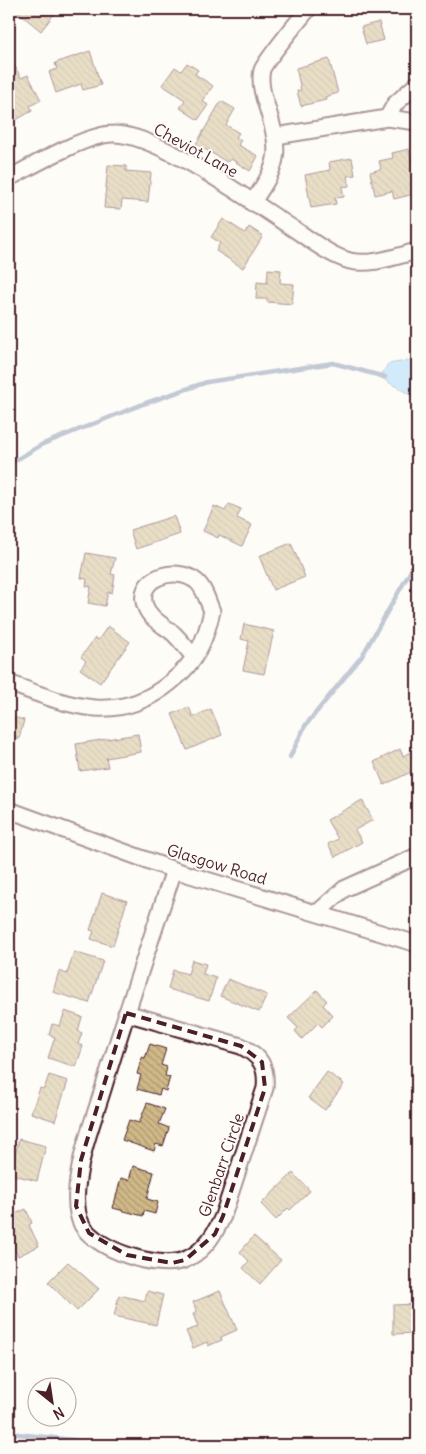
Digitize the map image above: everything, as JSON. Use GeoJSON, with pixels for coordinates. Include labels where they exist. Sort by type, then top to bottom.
{"type":"FeatureCollection","features":[{"type":"Feature","properties":{"kind":"street"},"geometry":{"type":"LineString","coordinates":[[252,203],[272,175],[276,152],[276,136],[262,90],[262,69],[308,9]]}},
{"type":"Feature","properties":{"kind":"street"},"geometry":{"type":"LineString","coordinates":[[387,118],[395,104],[417,84]]}},
{"type":"Feature","properties":{"kind":"street"},"geometry":{"type":"LineString","coordinates":[[276,136],[387,118],[417,122]]}},
{"type":"Feature","properties":{"kind":"street","name":"Cheviot Lane"},"geometry":{"type":"LineString","coordinates":[[11,173],[89,139],[112,133],[132,135],[163,148],[319,246],[350,261],[374,261],[417,251]]}},
{"type":"Feature","properties":{"kind":"street"},"geometry":{"type":"LineString","coordinates":[[9,683],[92,708],[112,709],[133,705],[157,694],[179,676],[200,651],[212,611],[197,581],[182,574],[166,573],[150,582],[144,595],[146,608],[157,622],[173,633],[194,657]]}},
{"type":"Feature","properties":{"kind":"street","name":"Glasgow Road"},"geometry":{"type":"LineString","coordinates":[[9,810],[174,870],[318,912],[417,944]]}},
{"type":"Feature","properties":{"kind":"street"},"geometry":{"type":"LineString","coordinates":[[318,912],[344,890],[417,856]]}},
{"type":"Feature","properties":{"kind":"street","name":"Glenbarr Circle"},"geometry":{"type":"LineString","coordinates":[[126,1013],[242,1046],[255,1053],[262,1062],[266,1074],[265,1088],[223,1216],[215,1234],[196,1253],[172,1264],[142,1259],[107,1247],[82,1225],[76,1206],[81,1160],[126,1013],[174,870]]}},
{"type":"Feature","properties":{"kind":"highlighted area"},"geometry":{"type":"Polygon","coordinates":[[[126,1013],[241,1046],[262,1062],[265,1088],[223,1216],[215,1234],[185,1260],[172,1263],[127,1255],[89,1233],[76,1206],[81,1160],[126,1013]]]}},
{"type":"Feature","properties":{"kind":"water"},"geometry":{"type":"Polygon","coordinates":[[[417,361],[417,399],[380,377],[388,364],[417,361]]]}},
{"type":"Feature","properties":{"kind":"building"},"geometry":{"type":"Polygon","coordinates":[[[14,9],[58,9],[41,31],[14,9]]]}},
{"type":"Feature","properties":{"kind":"building"},"geometry":{"type":"Polygon","coordinates":[[[379,22],[384,40],[366,44],[361,27],[379,22]]]}},
{"type":"Feature","properties":{"kind":"building"},"geometry":{"type":"Polygon","coordinates":[[[90,51],[101,85],[83,90],[81,84],[56,93],[49,72],[57,69],[55,63],[90,51]]]}},
{"type":"Feature","properties":{"kind":"building"},"geometry":{"type":"Polygon","coordinates":[[[329,59],[338,93],[325,97],[326,100],[301,106],[297,91],[301,90],[296,68],[329,59]]]}},
{"type":"Feature","properties":{"kind":"building"},"geometry":{"type":"Polygon","coordinates":[[[12,61],[21,78],[28,75],[41,100],[30,106],[32,111],[16,120],[12,112],[9,112],[9,63],[12,61]]]}},
{"type":"Feature","properties":{"kind":"building"},"geometry":{"type":"Polygon","coordinates":[[[187,63],[198,70],[195,74],[213,86],[202,101],[208,105],[198,120],[180,108],[185,100],[162,85],[175,67],[181,71],[187,63]]]}},
{"type":"Feature","properties":{"kind":"building"},"geometry":{"type":"Polygon","coordinates":[[[221,101],[235,109],[226,125],[239,133],[236,137],[241,140],[238,145],[258,156],[250,171],[231,159],[227,162],[196,144],[221,101]]]}},
{"type":"Feature","properties":{"kind":"building"},"geometry":{"type":"Polygon","coordinates":[[[409,149],[417,184],[412,187],[414,194],[394,199],[392,191],[375,195],[370,172],[381,169],[379,161],[393,158],[392,153],[409,149]]]}},
{"type":"Feature","properties":{"kind":"building"},"geometry":{"type":"Polygon","coordinates":[[[352,158],[355,175],[347,176],[349,186],[342,187],[344,197],[335,198],[336,204],[311,208],[305,175],[330,170],[329,162],[352,158]]]}},
{"type":"Feature","properties":{"kind":"building"},"geometry":{"type":"Polygon","coordinates":[[[108,165],[126,166],[126,171],[151,173],[148,202],[122,200],[121,209],[104,208],[108,165]]]}},
{"type":"Feature","properties":{"kind":"building"},"geometry":{"type":"Polygon","coordinates":[[[223,219],[245,233],[249,227],[263,236],[243,268],[216,251],[220,243],[211,237],[223,219]]]}},
{"type":"Feature","properties":{"kind":"building"},"geometry":{"type":"Polygon","coordinates":[[[268,269],[281,270],[280,283],[294,284],[292,304],[267,302],[267,299],[256,299],[257,282],[267,283],[268,269]]]}},
{"type":"Feature","properties":{"kind":"building"},"geometry":{"type":"Polygon","coordinates":[[[229,504],[241,509],[237,518],[252,525],[242,546],[219,535],[218,538],[203,531],[214,506],[225,511],[229,504]]]}},
{"type":"Feature","properties":{"kind":"building"},"geometry":{"type":"Polygon","coordinates":[[[174,516],[180,534],[136,549],[130,530],[174,516]]]}},
{"type":"Feature","properties":{"kind":"building"},"geometry":{"type":"Polygon","coordinates":[[[291,543],[305,577],[273,590],[259,556],[291,543]]]}},
{"type":"Feature","properties":{"kind":"building"},"geometry":{"type":"Polygon","coordinates":[[[86,553],[115,558],[111,574],[115,575],[112,593],[108,592],[105,606],[88,603],[91,587],[86,586],[87,579],[81,578],[86,553]]]}},
{"type":"Feature","properties":{"kind":"building"},"geometry":{"type":"Polygon","coordinates":[[[244,624],[274,631],[264,674],[243,670],[249,641],[241,639],[244,624]]]}},
{"type":"Feature","properties":{"kind":"building"},"geometry":{"type":"Polygon","coordinates":[[[108,626],[130,642],[100,683],[80,669],[86,661],[81,657],[95,638],[98,640],[108,626]]]}},
{"type":"Feature","properties":{"kind":"building"},"geometry":{"type":"Polygon","coordinates":[[[189,707],[193,717],[211,709],[222,735],[187,750],[172,714],[189,707]]]}},
{"type":"Feature","properties":{"kind":"building"},"geometry":{"type":"Polygon","coordinates":[[[9,716],[24,720],[19,739],[9,736],[9,716]]]}},
{"type":"Feature","properties":{"kind":"building"},"geometry":{"type":"Polygon","coordinates":[[[138,734],[141,752],[106,758],[108,767],[80,771],[76,744],[138,734]]]}},
{"type":"Feature","properties":{"kind":"building"},"geometry":{"type":"Polygon","coordinates":[[[400,749],[403,756],[417,749],[417,769],[384,785],[374,762],[400,749]]]}},
{"type":"Feature","properties":{"kind":"building"},"geometry":{"type":"Polygon","coordinates":[[[362,800],[373,820],[355,830],[362,842],[335,857],[328,844],[338,839],[327,820],[362,800]]]}},
{"type":"Feature","properties":{"kind":"building"},"geometry":{"type":"Polygon","coordinates":[[[102,893],[127,901],[113,946],[91,939],[94,931],[90,930],[102,893]]]}},
{"type":"Feature","properties":{"kind":"building"},"geometry":{"type":"Polygon","coordinates":[[[74,952],[103,961],[89,1003],[53,992],[59,971],[67,974],[74,952]]]}},
{"type":"Feature","properties":{"kind":"building"},"geometry":{"type":"Polygon","coordinates":[[[192,960],[206,964],[203,974],[216,978],[209,1001],[168,989],[173,970],[188,974],[192,960]]]}},
{"type":"Feature","properties":{"kind":"building"},"geometry":{"type":"Polygon","coordinates":[[[228,979],[267,995],[259,1012],[220,996],[228,979]]]}},
{"type":"Feature","properties":{"kind":"building"},"geometry":{"type":"Polygon","coordinates":[[[317,990],[327,1001],[323,1005],[333,1016],[322,1027],[318,1023],[302,1039],[295,1031],[298,1028],[288,1018],[317,990]]]}},
{"type":"Feature","properties":{"kind":"building"},"geometry":{"type":"Polygon","coordinates":[[[65,1011],[82,1017],[78,1031],[82,1033],[78,1044],[83,1046],[76,1067],[48,1058],[55,1037],[49,1035],[52,1024],[60,1026],[65,1011]]]}},
{"type":"Feature","properties":{"kind":"building"},"geometry":{"type":"Polygon","coordinates":[[[150,1044],[166,1049],[161,1065],[167,1067],[165,1076],[170,1077],[166,1091],[161,1089],[159,1095],[137,1089],[141,1075],[137,1074],[142,1057],[145,1058],[150,1044]]]}},
{"type":"Feature","properties":{"kind":"building"},"geometry":{"type":"Polygon","coordinates":[[[327,1072],[344,1084],[325,1110],[308,1098],[327,1072]]]}},
{"type":"Feature","properties":{"kind":"building"},"geometry":{"type":"Polygon","coordinates":[[[49,1075],[68,1081],[55,1121],[31,1113],[40,1088],[44,1089],[49,1075]]]}},
{"type":"Feature","properties":{"kind":"building"},"geometry":{"type":"Polygon","coordinates":[[[147,1103],[165,1109],[159,1124],[169,1128],[163,1146],[156,1144],[154,1151],[122,1140],[129,1120],[139,1123],[147,1103]]]}},
{"type":"Feature","properties":{"kind":"building"},"geometry":{"type":"Polygon","coordinates":[[[19,1139],[46,1146],[37,1181],[10,1174],[19,1139]]]}},
{"type":"Feature","properties":{"kind":"building"},"geometry":{"type":"Polygon","coordinates":[[[133,1166],[154,1172],[147,1199],[158,1202],[155,1214],[144,1211],[143,1216],[113,1208],[121,1178],[129,1180],[133,1166]]]}},
{"type":"Feature","properties":{"kind":"building"},"geometry":{"type":"Polygon","coordinates":[[[293,1173],[310,1191],[276,1220],[261,1204],[293,1173]]]}},
{"type":"Feature","properties":{"kind":"building"},"geometry":{"type":"Polygon","coordinates":[[[26,1209],[32,1223],[29,1225],[39,1246],[18,1256],[9,1239],[9,1217],[26,1209]]]}},
{"type":"Feature","properties":{"kind":"building"},"geometry":{"type":"Polygon","coordinates":[[[254,1236],[281,1260],[260,1284],[243,1268],[249,1261],[240,1252],[254,1236]]]}},
{"type":"Feature","properties":{"kind":"building"},"geometry":{"type":"Polygon","coordinates":[[[68,1262],[99,1289],[77,1311],[48,1282],[68,1262]]]}},
{"type":"Feature","properties":{"kind":"building"},"geometry":{"type":"Polygon","coordinates":[[[147,1291],[163,1295],[156,1325],[114,1316],[119,1295],[145,1301],[147,1291]]]}},
{"type":"Feature","properties":{"kind":"building"},"geometry":{"type":"Polygon","coordinates":[[[220,1291],[237,1330],[221,1337],[222,1340],[208,1346],[207,1342],[193,1348],[186,1331],[198,1327],[193,1314],[197,1312],[193,1302],[220,1291]]]}},
{"type":"Feature","properties":{"kind":"building"},"geometry":{"type":"Polygon","coordinates":[[[417,1304],[417,1333],[393,1334],[393,1305],[417,1304]]]}},
{"type":"Feature","properties":{"kind":"waterway"},"geometry":{"type":"LineString","coordinates":[[9,464],[43,444],[143,404],[207,382],[333,363],[385,377]]}},
{"type":"Feature","properties":{"kind":"waterway"},"geometry":{"type":"LineString","coordinates":[[290,757],[305,726],[362,656],[414,565],[417,554]]}},
{"type":"Feature","properties":{"kind":"waterway"},"geometry":{"type":"LineString","coordinates":[[9,1433],[73,1440],[94,1445]]}}]}
